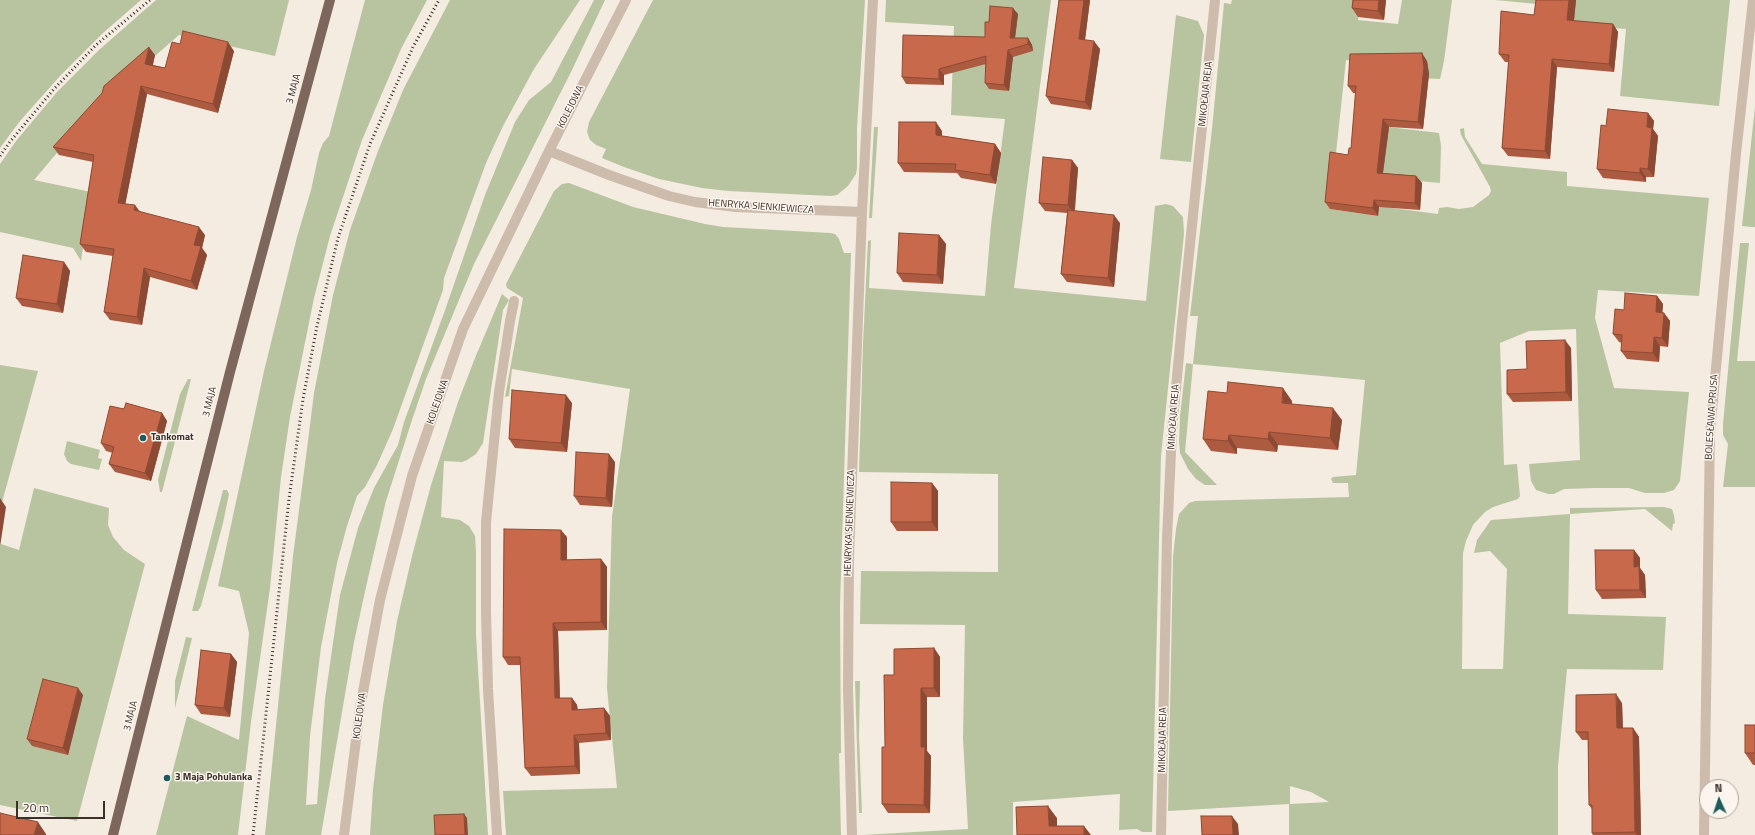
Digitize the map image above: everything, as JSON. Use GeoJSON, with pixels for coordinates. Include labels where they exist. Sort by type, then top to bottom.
{"type":"FeatureCollection","features":[{"type":"Feature","properties":{"kind":"main road","name":"3 MAJA"},"geometry":{"type":"LineString","coordinates":[[113,835],[230,372],[330,0]]}},
{"type":"Feature","properties":{"kind":"street","name":"KOLEJOWA"},"geometry":{"type":"LineString","coordinates":[[344,835],[360,708],[380,600],[412,476],[463,329],[549,151],[626,0]]}},
{"type":"Feature","properties":{"kind":"street","name":"HENRYKA SIENKIEWICZA"},"geometry":{"type":"LineString","coordinates":[[852,835],[848,688],[849,556],[862,212],[873,0]]}},
{"type":"Feature","properties":{"kind":"street","name":"MIKOŁAJA REJA"},"geometry":{"type":"LineString","coordinates":[[1161,835],[1167,532],[1172,431],[1215,0]]}},
{"type":"Feature","properties":{"kind":"street","name":"BOLESŁAWA PRUSA"},"geometry":{"type":"LineString","coordinates":[[1704,835],[1710,432],[1736,154],[1753,0]]}},
{"type":"Feature","properties":{"kind":"street","name":"HENRYKA SIENKIEWICZA"},"geometry":{"type":"LineString","coordinates":[[549,151],[616,178],[669,196],[695,202],[736,207],[862,212]]}},
{"type":"Feature","properties":{"kind":"street"},"geometry":{"type":"LineString","coordinates":[[497,835],[488,689],[486,522],[498,392],[508,328],[514,301]]}},
{"type":"Feature","properties":{"kind":"green space"},"geometry":{"type":"Polygon","coordinates":[[[0,0],[141,0],[103,33],[60,76],[20,121],[0,148],[0,0]]]}},
{"type":"Feature","properties":{"kind":"green space"},"geometry":{"type":"Polygon","coordinates":[[[156,0],[289,0],[275,56],[179,35],[94,109],[34,180],[91,192],[81,261],[73,248],[0,232],[0,164],[16,141],[57,92],[100,49],[156,0]]]}},
{"type":"Feature","properties":{"kind":"green space"},"geometry":{"type":"Polygon","coordinates":[[[365,0],[427,0],[401,49],[362,140],[330,236],[314,298],[290,417],[281,477],[270,588],[251,722],[238,835],[156,835],[187,716],[239,740],[249,633],[239,591],[218,586],[264,371],[297,237],[311,190],[319,153],[323,143],[329,136],[365,0]]]}},
{"type":"Feature","properties":{"kind":"green space"},"geometry":{"type":"Polygon","coordinates":[[[450,0],[580,0],[534,69],[503,126],[486,163],[444,278],[443,290],[393,429],[377,465],[365,487],[357,496],[337,563],[321,647],[310,736],[306,805],[317,804],[325,699],[340,595],[358,528],[374,488],[398,445],[404,422],[485,195],[515,122],[529,100],[551,82],[594,0],[605,0],[572,70],[474,264],[426,379],[412,420],[386,501],[368,578],[354,642],[321,835],[265,835],[293,556],[314,393],[333,295],[350,230],[378,151],[404,88],[450,0]]]}},
{"type":"Feature","properties":{"kind":"green space"},"geometry":{"type":"Polygon","coordinates":[[[653,0],[865,0],[857,128],[857,168],[856,174],[848,186],[837,195],[831,196],[728,191],[702,188],[659,179],[602,158],[606,149],[596,145],[590,140],[587,132],[589,122],[653,0]]]}},
{"type":"Feature","properties":{"kind":"green space"},"geometry":{"type":"Polygon","coordinates":[[[886,0],[1051,0],[1014,288],[1146,301],[1155,206],[1166,204],[1173,206],[1183,217],[1184,234],[1161,456],[1152,832],[1142,832],[1137,829],[1119,830],[1120,794],[1013,802],[1013,835],[862,835],[968,829],[963,738],[965,625],[860,624],[861,571],[998,572],[998,474],[859,472],[868,241],[871,240],[869,288],[985,296],[991,225],[1005,119],[951,115],[954,26],[885,22],[886,0]]]}},
{"type":"Feature","properties":{"kind":"green space"},"geometry":{"type":"Polygon","coordinates":[[[1232,0],[1360,0],[1358,20],[1398,24],[1402,0],[1452,0],[1444,61],[1440,79],[1394,77],[1355,61],[1346,60],[1330,209],[1378,216],[1388,127],[1439,133],[1441,146],[1440,183],[1395,179],[1392,208],[1438,214],[1439,208],[1447,207],[1459,209],[1473,207],[1489,195],[1491,191],[1490,187],[1461,135],[1460,129],[1464,128],[1465,137],[1482,164],[1567,172],[1567,186],[1709,198],[1699,296],[1598,290],[1595,318],[1614,388],[1689,392],[1680,481],[1674,490],[1664,493],[1645,493],[1629,488],[1595,488],[1564,489],[1554,494],[1548,494],[1536,490],[1531,481],[1529,464],[1580,460],[1576,329],[1529,331],[1500,343],[1504,465],[1517,464],[1520,496],[1518,499],[1493,507],[1485,512],[1473,525],[1466,541],[1463,553],[1462,669],[1503,669],[1507,569],[1490,551],[1474,553],[1477,540],[1491,520],[1570,514],[1568,614],[1666,617],[1663,670],[1567,669],[1558,766],[1558,835],[1289,835],[1289,804],[1168,811],[1173,557],[1179,514],[1189,503],[1195,501],[1349,497],[1348,483],[1333,483],[1331,479],[1333,477],[1356,475],[1365,380],[1193,364],[1198,316],[1190,316],[1212,129],[1224,3],[1231,4],[1232,0]],[[1290,786],[1290,804],[1329,802],[1311,792],[1290,786]]]}},
{"type":"Feature","properties":{"kind":"green space"},"geometry":{"type":"Polygon","coordinates":[[[1495,0],[1730,0],[1719,106],[1620,96],[1626,29],[1556,23],[1558,6],[1495,0]]]}},
{"type":"Feature","properties":{"kind":"green space"},"geometry":{"type":"Polygon","coordinates":[[[1176,15],[1198,21],[1204,35],[1191,162],[1160,159],[1176,15]]]}},
{"type":"Feature","properties":{"kind":"green space"},"geometry":{"type":"Polygon","coordinates":[[[1755,107],[1755,227],[1751,227],[1742,226],[1755,107]]]}},
{"type":"Feature","properties":{"kind":"green space"},"geometry":{"type":"Polygon","coordinates":[[[874,127],[878,127],[872,218],[869,218],[874,127]]]}},
{"type":"Feature","properties":{"kind":"green space"},"geometry":{"type":"Polygon","coordinates":[[[569,183],[633,207],[705,224],[723,227],[835,234],[839,239],[844,253],[851,253],[840,606],[841,753],[839,753],[841,835],[506,835],[503,791],[617,788],[607,688],[612,517],[630,389],[512,369],[509,396],[505,397],[523,298],[507,288],[506,284],[554,191],[562,184],[569,183]]]}},
{"type":"Feature","properties":{"kind":"green space"},"geometry":{"type":"Polygon","coordinates":[[[1740,243],[1749,243],[1737,361],[1755,361],[1755,487],[1723,487],[1728,444],[1723,435],[1723,424],[1740,243]]]}},
{"type":"Feature","properties":{"kind":"green space"},"geometry":{"type":"Polygon","coordinates":[[[502,294],[509,300],[503,310],[483,443],[476,454],[467,460],[462,462],[444,461],[441,517],[460,520],[469,526],[475,536],[476,635],[488,835],[370,835],[373,789],[383,705],[397,621],[412,556],[431,485],[458,402],[502,294]]]}},
{"type":"Feature","properties":{"kind":"green space"},"geometry":{"type":"Polygon","coordinates":[[[1186,363],[1193,364],[1185,452],[1217,485],[1205,485],[1196,479],[1188,469],[1180,453],[1180,416],[1186,363]]]}},
{"type":"Feature","properties":{"kind":"green space"},"geometry":{"type":"Polygon","coordinates":[[[0,365],[38,371],[1,506],[0,506],[0,365]]]}},
{"type":"Feature","properties":{"kind":"green space"},"geometry":{"type":"Polygon","coordinates":[[[188,379],[191,379],[162,492],[160,492],[158,480],[180,394],[188,379]]]}},
{"type":"Feature","properties":{"kind":"green space"},"geometry":{"type":"Polygon","coordinates":[[[67,441],[100,450],[98,458],[102,459],[99,470],[71,464],[67,461],[64,454],[67,441]]]}},
{"type":"Feature","properties":{"kind":"green space"},"geometry":{"type":"Polygon","coordinates":[[[34,488],[109,508],[108,525],[113,537],[124,550],[145,564],[77,821],[0,805],[0,547],[1,544],[19,550],[34,488]]]}},
{"type":"Feature","properties":{"kind":"green space"},"geometry":{"type":"Polygon","coordinates":[[[223,490],[227,490],[229,494],[223,523],[201,606],[198,611],[192,611],[223,490]]]}},
{"type":"Feature","properties":{"kind":"green space"},"geometry":{"type":"Polygon","coordinates":[[[1664,507],[1672,509],[1674,515],[1675,523],[1673,524],[1672,531],[1645,509],[1570,514],[1570,508],[1664,507]]]}},
{"type":"Feature","properties":{"kind":"green space"},"geometry":{"type":"Polygon","coordinates":[[[186,637],[192,638],[175,708],[175,681],[186,637]]]}},
{"type":"Feature","properties":{"kind":"green space"},"geometry":{"type":"Polygon","coordinates":[[[855,681],[860,681],[859,736],[862,813],[859,813],[855,681]]]}},
{"type":"Feature","properties":{"kind":"building"},"geometry":{"type":"Polygon","coordinates":[[[1059,0],[1084,0],[1079,39],[1094,41],[1085,102],[1046,96],[1059,0]]]}},
{"type":"Feature","properties":{"kind":"building"},"geometry":{"type":"Polygon","coordinates":[[[1353,0],[1379,0],[1378,11],[1352,8],[1353,0]]]}},
{"type":"Feature","properties":{"kind":"building"},"geometry":{"type":"Polygon","coordinates":[[[1536,0],[1569,0],[1567,20],[1613,24],[1609,64],[1552,59],[1545,151],[1502,148],[1509,55],[1499,54],[1501,11],[1534,15],[1536,0]]]}},
{"type":"Feature","properties":{"kind":"building"},"geometry":{"type":"Polygon","coordinates":[[[990,6],[1013,8],[1010,38],[1028,38],[1028,44],[1008,50],[1004,85],[985,83],[986,56],[939,69],[939,79],[902,77],[903,35],[985,37],[985,22],[989,22],[990,6]]]}},
{"type":"Feature","properties":{"kind":"building"},"geometry":{"type":"Polygon","coordinates":[[[183,31],[228,42],[213,104],[141,86],[118,203],[135,205],[134,210],[199,227],[194,245],[201,246],[191,281],[144,268],[137,317],[104,312],[114,249],[80,244],[94,155],[53,147],[102,93],[104,86],[149,47],[145,64],[165,68],[172,42],[180,44],[183,31]]]}},
{"type":"Feature","properties":{"kind":"building"},"geometry":{"type":"Polygon","coordinates":[[[1422,53],[1424,67],[1418,122],[1383,119],[1377,173],[1416,176],[1415,203],[1374,200],[1373,208],[1325,202],[1330,152],[1348,155],[1349,148],[1351,148],[1356,86],[1348,86],[1350,54],[1422,53]]]}},
{"type":"Feature","properties":{"kind":"building"},"geometry":{"type":"Polygon","coordinates":[[[1608,109],[1648,113],[1647,127],[1652,128],[1648,169],[1640,168],[1640,173],[1597,169],[1601,125],[1606,126],[1608,109]]]}},
{"type":"Feature","properties":{"kind":"building"},"geometry":{"type":"Polygon","coordinates":[[[899,122],[936,122],[936,135],[995,144],[990,175],[955,170],[956,164],[898,163],[899,122]]]}},
{"type":"Feature","properties":{"kind":"building"},"geometry":{"type":"Polygon","coordinates":[[[1043,157],[1072,160],[1068,205],[1039,203],[1043,157]]]}},
{"type":"Feature","properties":{"kind":"building"},"geometry":{"type":"Polygon","coordinates":[[[1068,210],[1114,215],[1108,278],[1061,274],[1068,210]]]}},
{"type":"Feature","properties":{"kind":"building"},"geometry":{"type":"Polygon","coordinates":[[[899,233],[939,235],[937,275],[897,273],[899,233]]]}},
{"type":"Feature","properties":{"kind":"building"},"geometry":{"type":"Polygon","coordinates":[[[23,255],[64,262],[57,304],[16,298],[23,255]]]}},
{"type":"Feature","properties":{"kind":"building"},"geometry":{"type":"Polygon","coordinates":[[[1625,293],[1657,296],[1656,312],[1664,313],[1662,338],[1654,337],[1653,353],[1621,351],[1622,335],[1613,334],[1615,309],[1624,310],[1625,293]]]}},
{"type":"Feature","properties":{"kind":"building"},"geometry":{"type":"Polygon","coordinates":[[[1565,340],[1566,392],[1507,394],[1507,370],[1527,369],[1526,341],[1565,340]]]}},
{"type":"Feature","properties":{"kind":"building"},"geometry":{"type":"Polygon","coordinates":[[[1228,382],[1283,388],[1282,403],[1333,408],[1330,438],[1269,432],[1268,439],[1229,435],[1228,441],[1203,439],[1208,391],[1227,393],[1228,382]]]}},
{"type":"Feature","properties":{"kind":"building"},"geometry":{"type":"Polygon","coordinates":[[[512,390],[566,395],[561,443],[509,439],[512,390]]]}},
{"type":"Feature","properties":{"kind":"building"},"geometry":{"type":"Polygon","coordinates":[[[126,403],[162,413],[145,473],[109,464],[114,447],[101,443],[110,406],[124,409],[126,403]]]}},
{"type":"Feature","properties":{"kind":"building"},"geometry":{"type":"Polygon","coordinates":[[[576,452],[609,454],[606,498],[574,496],[576,452]]]}},
{"type":"Feature","properties":{"kind":"building"},"geometry":{"type":"Polygon","coordinates":[[[891,482],[932,483],[932,522],[891,522],[891,482]]]}},
{"type":"Feature","properties":{"kind":"building"},"geometry":{"type":"Polygon","coordinates":[[[504,529],[561,530],[561,560],[601,559],[601,622],[553,623],[555,698],[572,698],[572,710],[604,708],[606,733],[574,735],[575,766],[525,768],[520,657],[503,657],[504,529]]]}},
{"type":"Feature","properties":{"kind":"building"},"geometry":{"type":"Polygon","coordinates":[[[1595,550],[1634,550],[1634,567],[1639,566],[1640,590],[1596,590],[1595,550]]]}},
{"type":"Feature","properties":{"kind":"building"},"geometry":{"type":"Polygon","coordinates":[[[934,648],[934,688],[921,688],[921,747],[925,747],[924,805],[882,804],[882,747],[885,747],[884,675],[894,675],[894,649],[934,648]]]}},
{"type":"Feature","properties":{"kind":"building"},"geometry":{"type":"Polygon","coordinates":[[[201,650],[231,654],[224,708],[195,705],[201,650]]]}},
{"type":"Feature","properties":{"kind":"building"},"geometry":{"type":"Polygon","coordinates":[[[43,679],[78,688],[63,748],[27,739],[43,679]]]}},
{"type":"Feature","properties":{"kind":"building"},"geometry":{"type":"Polygon","coordinates":[[[1616,694],[1617,728],[1633,728],[1635,832],[1592,833],[1592,805],[1589,805],[1588,732],[1576,732],[1576,695],[1616,694]]]}},
{"type":"Feature","properties":{"kind":"building"},"geometry":{"type":"Polygon","coordinates":[[[1745,725],[1755,725],[1755,753],[1745,753],[1745,725]]]}},
{"type":"Feature","properties":{"kind":"building"},"geometry":{"type":"Polygon","coordinates":[[[1048,806],[1049,826],[1084,826],[1084,835],[1017,835],[1016,807],[1048,806]]]}},
{"type":"Feature","properties":{"kind":"building"},"geometry":{"type":"Polygon","coordinates":[[[0,813],[38,822],[34,835],[0,835],[0,813]]]}},
{"type":"Feature","properties":{"kind":"building"},"geometry":{"type":"Polygon","coordinates":[[[464,814],[465,835],[435,835],[434,815],[464,814]]]}},
{"type":"Feature","properties":{"kind":"building"},"geometry":{"type":"Polygon","coordinates":[[[1201,816],[1232,816],[1233,835],[1202,835],[1201,816]]]}},
{"type":"Feature","properties":{"kind":"railway"},"geometry":{"type":"LineString","coordinates":[[0,156],[54,89],[96,45],[150,0]]}},
{"type":"Feature","properties":{"kind":"railway"},"geometry":{"type":"LineString","coordinates":[[253,835],[289,499],[303,399],[317,326],[338,238],[370,144],[413,47],[439,0]]}},
{"type":"Feature","properties":{"kind":"place","name":"Tankomat"},"geometry":{"type":"Point","coordinates":[143,438]}},
{"type":"Feature","properties":{"kind":"place","name":"3 Maja Pohulanka"},"geometry":{"type":"Point","coordinates":[167,778]}}]}
